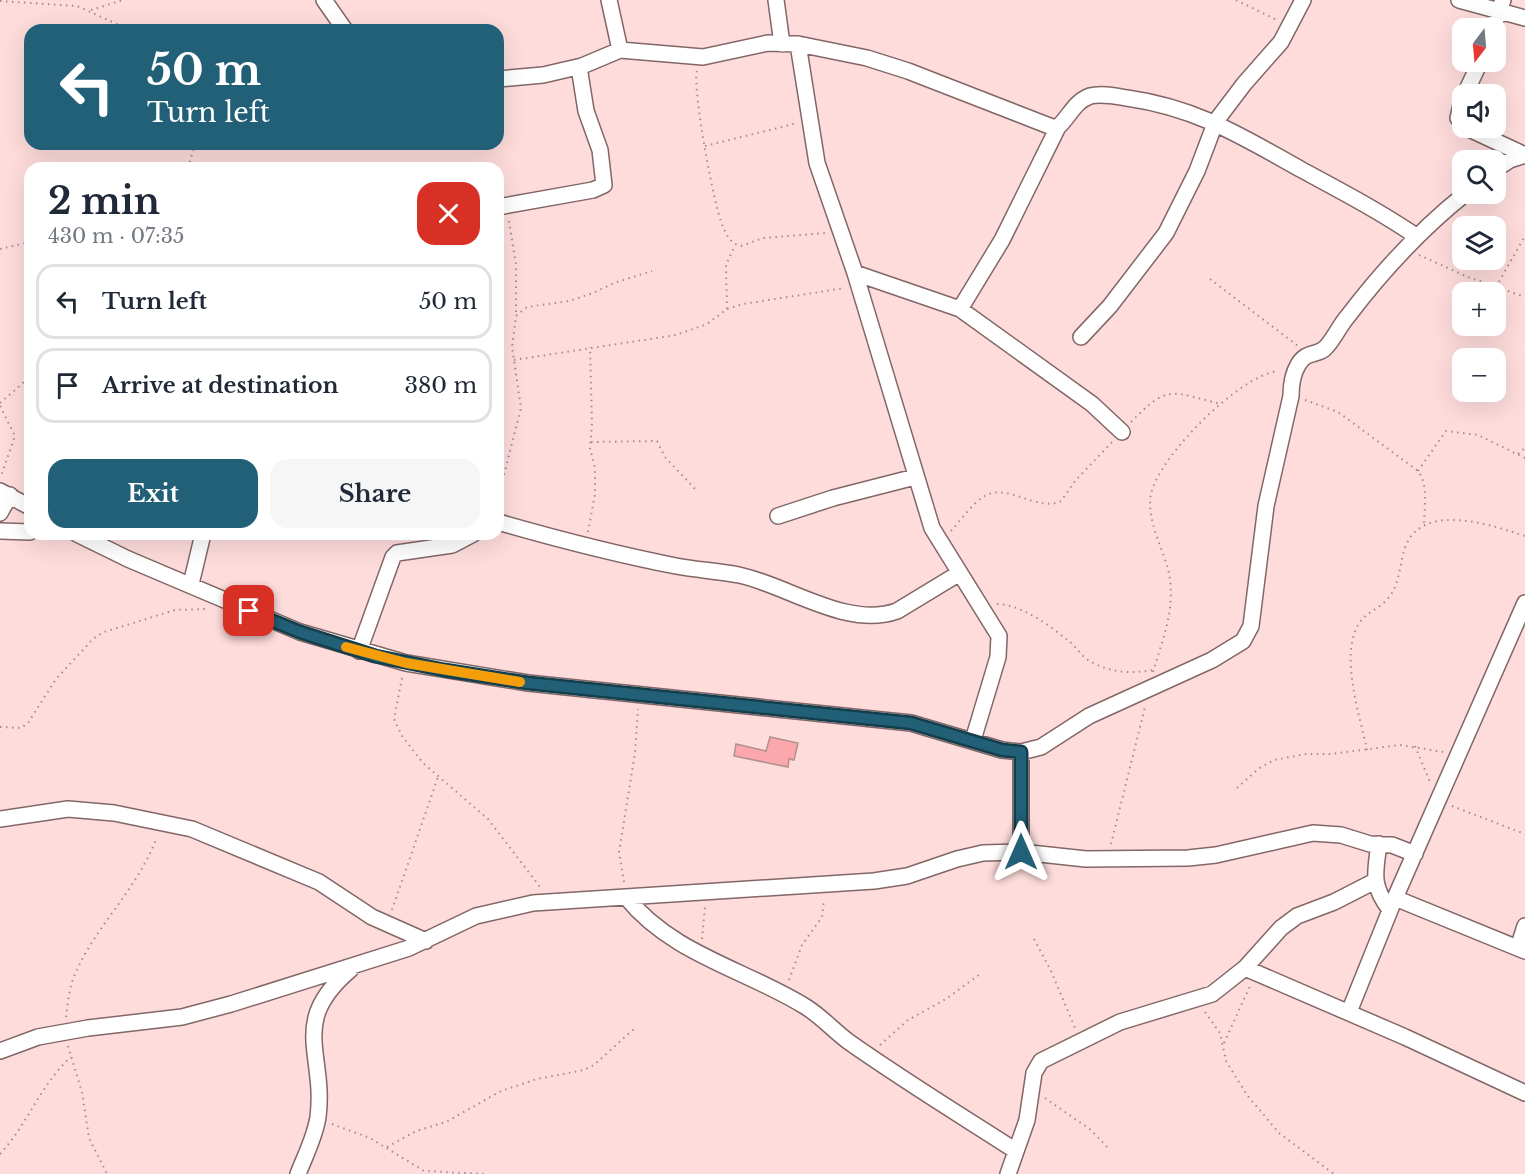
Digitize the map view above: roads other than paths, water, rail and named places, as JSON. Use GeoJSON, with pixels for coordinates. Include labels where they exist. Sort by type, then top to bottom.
{"type":"FeatureCollection","features":[{"type":"Feature","properties":{"kind":"street"},"geometry":{"type":"LineString","coordinates":[[324,0],[341,24]]}},
{"type":"Feature","properties":{"kind":"street"},"geometry":{"type":"LineString","coordinates":[[609,0],[620,50]]}},
{"type":"Feature","properties":{"kind":"street"},"geometry":{"type":"LineString","coordinates":[[776,0],[790,44],[809,120],[816,163],[857,279],[915,477],[940,543],[999,636],[1000,647],[973,740]]}},
{"type":"Feature","properties":{"kind":"street"},"geometry":{"type":"LineString","coordinates":[[1081,337],[1129,283],[1166,233],[1197,171],[1216,121],[1244,84],[1281,42],[1303,0]]}},
{"type":"Feature","properties":{"kind":"street"},"geometry":{"type":"LineString","coordinates":[[1459,0],[1502,5],[1525,18]]}},
{"type":"Feature","properties":{"kind":"street"},"geometry":{"type":"LineString","coordinates":[[504,78],[543,75],[579,67],[620,50],[703,57],[768,43],[790,44],[867,58],[1045,125],[1058,127]]}},
{"type":"Feature","properties":{"kind":"street"},"geometry":{"type":"LineString","coordinates":[[504,206],[593,190],[604,185],[600,150],[586,111],[579,67]]}},
{"type":"Feature","properties":{"kind":"street"},"geometry":{"type":"LineString","coordinates":[[960,309],[1002,240],[1058,127],[1072,108],[1090,96],[1108,95],[1187,110],[1216,121],[1355,196],[1416,236]]}},
{"type":"Feature","properties":{"kind":"street"},"geometry":{"type":"LineString","coordinates":[[1488,138],[1525,155]]}},
{"type":"Feature","properties":{"kind":"street"},"geometry":{"type":"LineString","coordinates":[[1506,163],[1525,155]]}},
{"type":"Feature","properties":{"kind":"street"},"geometry":{"type":"LineString","coordinates":[[89,540],[128,559],[300,632],[406,663],[482,677],[911,723],[1002,750],[1021,752],[1041,747],[1089,716],[1212,660],[1242,641],[1251,626],[1266,506],[1291,396],[1292,380],[1306,354],[1326,348],[1346,318],[1405,248],[1453,204]]}},
{"type":"Feature","properties":{"kind":"street"},"geometry":{"type":"LineString","coordinates":[[857,279],[960,309],[1083,398],[1122,432]]}},
{"type":"Feature","properties":{"kind":"street"},"geometry":{"type":"LineString","coordinates":[[778,516],[833,498],[915,477]]}},
{"type":"Feature","properties":{"kind":"street"},"geometry":{"type":"LineString","coordinates":[[0,513],[5,493],[24,504]]}},
{"type":"Feature","properties":{"kind":"street"},"geometry":{"type":"LineString","coordinates":[[504,524],[585,547],[679,567],[739,575],[765,582],[824,606],[871,614],[897,611],[958,574]]}},
{"type":"Feature","properties":{"kind":"street"},"geometry":{"type":"LineString","coordinates":[[0,531],[24,532]]}},
{"type":"Feature","properties":{"kind":"street"},"geometry":{"type":"LineString","coordinates":[[191,584],[201,540]]}},
{"type":"Feature","properties":{"kind":"street"},"geometry":{"type":"LineString","coordinates":[[359,651],[393,557],[397,553],[452,546],[462,540]]}},
{"type":"Feature","properties":{"kind":"street"},"geometry":{"type":"LineString","coordinates":[[1349,1012],[1393,904],[1525,603]]}},
{"type":"Feature","properties":{"kind":"street"},"geometry":{"type":"LineString","coordinates":[[1021,752],[1021,852]]}},
{"type":"Feature","properties":{"kind":"street"},"geometry":{"type":"LineString","coordinates":[[0,819],[68,809],[114,813],[212,835],[319,882],[388,924],[426,941]]}},
{"type":"Feature","properties":{"kind":"street"},"geometry":{"type":"LineString","coordinates":[[0,1051],[38,1037],[64,1032],[182,1017],[355,966],[426,941],[476,916],[533,903],[822,884],[907,876],[983,853],[1021,852],[1107,858],[1216,855],[1313,833],[1341,835],[1399,847],[1415,854]]}},
{"type":"Feature","properties":{"kind":"street"},"geometry":{"type":"LineString","coordinates":[[1379,844],[1375,881],[1379,895],[1393,904],[1521,950],[1525,926]]}},
{"type":"Feature","properties":{"kind":"street"},"geometry":{"type":"LineString","coordinates":[[1008,1174],[1027,1120],[1034,1073],[1041,1061],[1120,1023],[1196,1001],[1212,994],[1250,970],[1281,927],[1297,916],[1334,902],[1375,881]]}},
{"type":"Feature","properties":{"kind":"street"},"geometry":{"type":"LineString","coordinates":[[626,897],[654,926],[700,955],[784,994],[810,1009],[847,1041],[1016,1151]]}},
{"type":"Feature","properties":{"kind":"street"},"geometry":{"type":"LineString","coordinates":[[298,1174],[318,1119],[318,1080],[313,1038],[316,1020],[330,987],[355,966]]}},
{"type":"Feature","properties":{"kind":"street"},"geometry":{"type":"LineString","coordinates":[[1250,970],[1349,1012],[1525,1093]]}}]}
